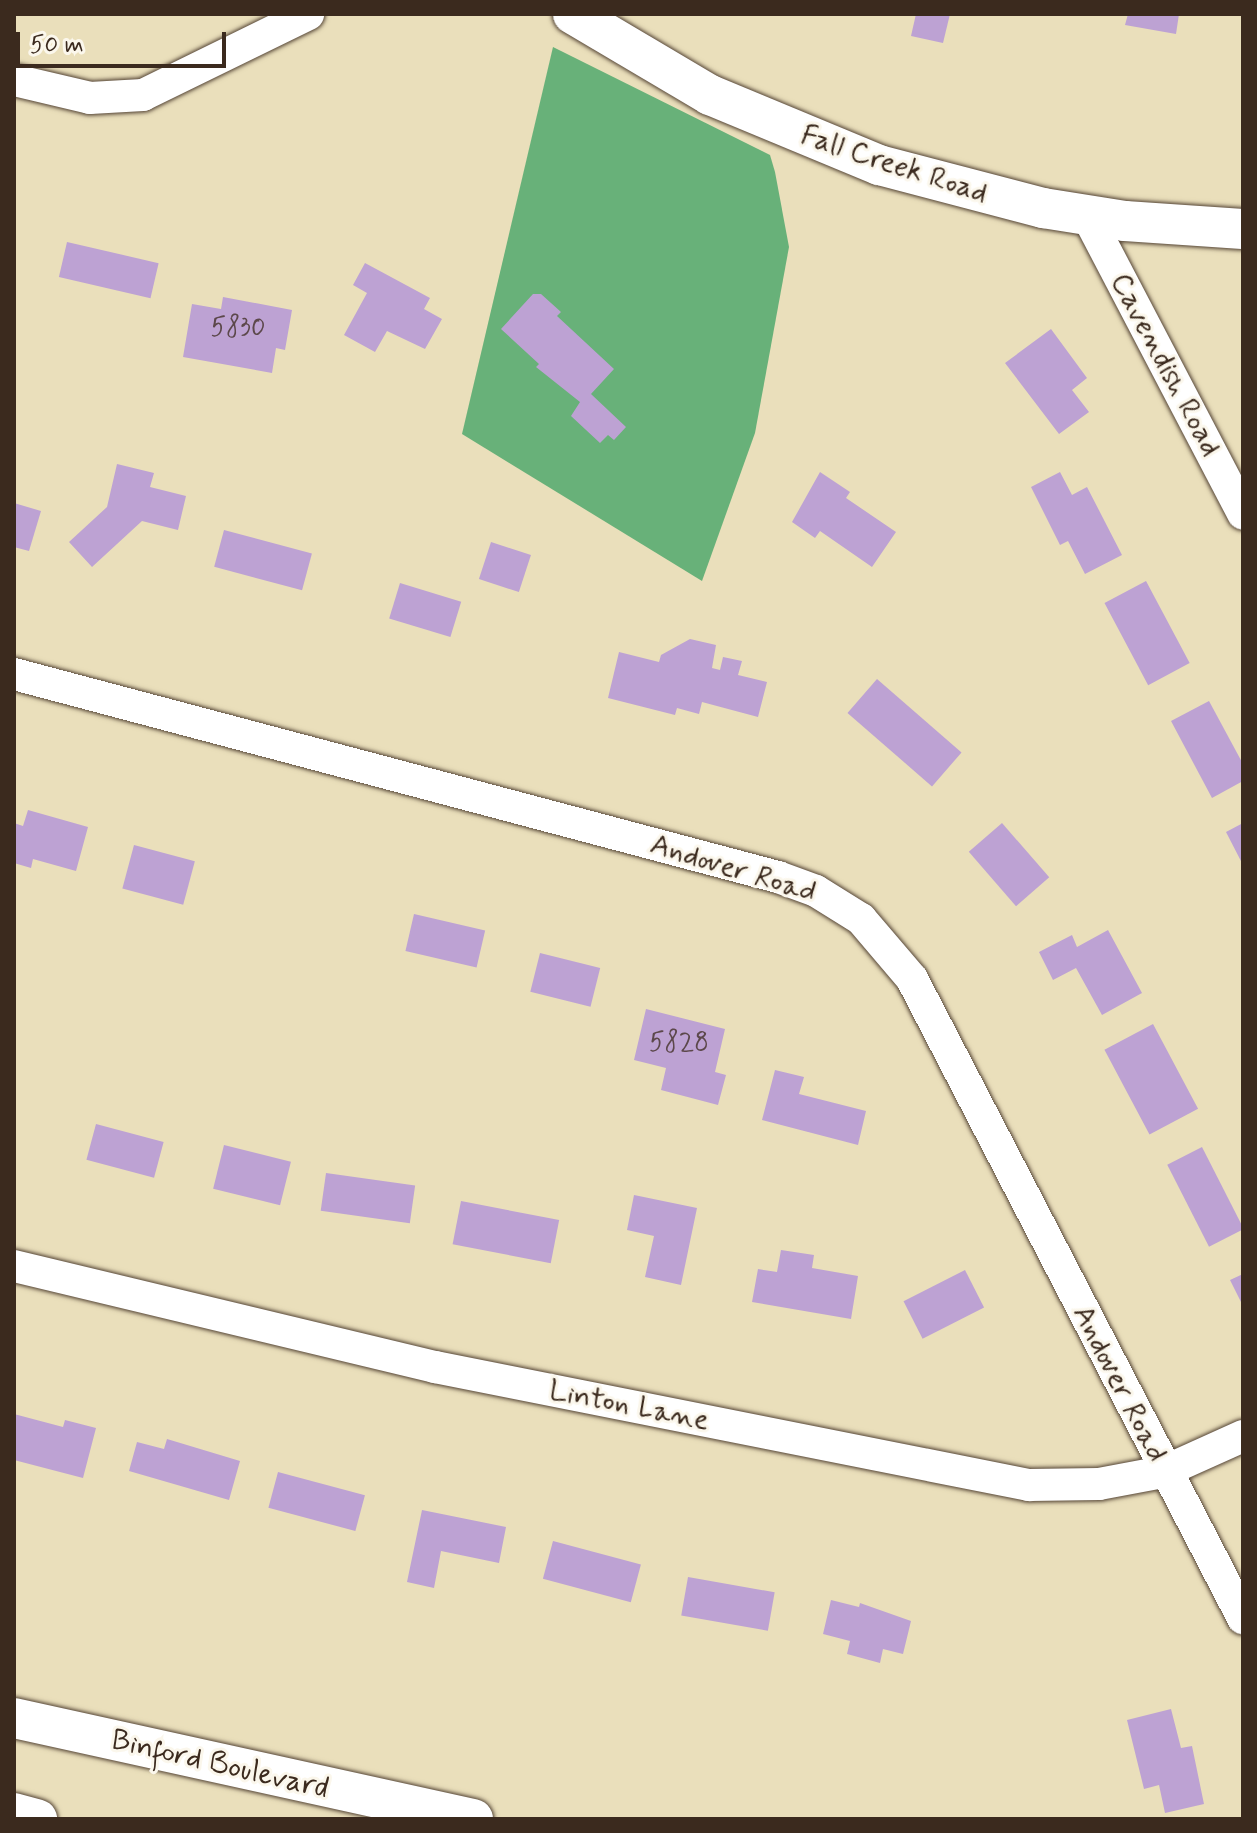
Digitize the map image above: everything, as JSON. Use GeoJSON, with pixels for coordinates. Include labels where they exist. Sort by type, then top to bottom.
{"type":"FeatureCollection","features":[{"type":"Feature","properties":{"kind":"main road","name":"Fall Creek Road"},"geometry":{"type":"LineString","coordinates":[[573,14],[652,64],[816,142],[967,191],[1087,215],[1243,229]]}},
{"type":"Feature","properties":{"kind":"main road","name":"Binford Boulevard"},"geometry":{"type":"LineString","coordinates":[[14,1718],[473,1819]]}},
{"type":"Feature","properties":{"kind":"main road"},"geometry":{"type":"LineString","coordinates":[[14,1813],[37,1819]]}},
{"type":"Feature","properties":{"kind":"street"},"geometry":{"type":"LineString","coordinates":[[14,80],[90,98],[143,95],[308,14]]}},
{"type":"Feature","properties":{"kind":"street","name":"Cavendish Road"},"geometry":{"type":"LineString","coordinates":[[1087,215],[1243,514]]}},
{"type":"Feature","properties":{"kind":"street","name":"Andover Road"},"geometry":{"type":"LineString","coordinates":[[14,674],[778,877],[839,904],[889,947],[912,979],[1163,1472],[1243,1618]]}},
{"type":"Feature","properties":{"kind":"street","name":"Linton Lane"},"geometry":{"type":"LineString","coordinates":[[14,1266],[435,1367],[1029,1485],[1099,1484],[1163,1472],[1243,1436]]}},
{"type":"Feature","properties":{"kind":"green space"},"geometry":{"type":"Polygon","coordinates":[[[553,47],[770,155],[775,172],[789,247],[755,433],[702,581],[462,434],[553,47]]]}},
{"type":"Feature","properties":{"kind":"building"},"geometry":{"type":"Polygon","coordinates":[[[916,14],[950,14],[943,43],[911,36],[916,14]]]}},
{"type":"Feature","properties":{"kind":"building"},"geometry":{"type":"Polygon","coordinates":[[[1128,14],[1179,14],[1176,34],[1125,25],[1128,14]]]}},
{"type":"Feature","properties":{"kind":"building"},"geometry":{"type":"Polygon","coordinates":[[[67,242],[159,263],[150,298],[59,277],[67,242]]]}},
{"type":"Feature","properties":{"kind":"building"},"geometry":{"type":"Polygon","coordinates":[[[365,263],[430,298],[424,309],[442,319],[425,349],[387,331],[375,352],[344,335],[367,293],[353,285],[365,263]]]}},
{"type":"Feature","properties":{"kind":"building"},"geometry":{"type":"Polygon","coordinates":[[[533,294],[541,294],[561,312],[557,316],[614,369],[591,394],[626,427],[614,440],[608,435],[600,443],[571,416],[580,402],[536,367],[539,364],[501,329],[533,294]]]}},
{"type":"Feature","properties":{"kind":"building"},"geometry":{"type":"Polygon","coordinates":[[[223,297],[292,310],[285,350],[276,348],[272,373],[183,357],[192,304],[221,309],[223,297]]]}},
{"type":"Feature","properties":{"kind":"building"},"geometry":{"type":"Polygon","coordinates":[[[1051,329],[1087,378],[1072,390],[1089,412],[1059,434],[1005,363],[1051,329]]]}},
{"type":"Feature","properties":{"kind":"building"},"geometry":{"type":"Polygon","coordinates":[[[117,464],[154,473],[150,487],[186,496],[178,530],[142,521],[92,567],[69,542],[107,507],[117,464]]]}},
{"type":"Feature","properties":{"kind":"building"},"geometry":{"type":"Polygon","coordinates":[[[820,472],[850,492],[846,498],[896,532],[872,567],[820,531],[815,538],[792,522],[820,472]]]}},
{"type":"Feature","properties":{"kind":"building"},"geometry":{"type":"Polygon","coordinates":[[[1060,472],[1072,495],[1087,487],[1122,555],[1085,574],[1068,541],[1060,545],[1031,487],[1060,472]]]}},
{"type":"Feature","properties":{"kind":"building"},"geometry":{"type":"Polygon","coordinates":[[[14,503],[41,511],[29,551],[14,547],[14,503]]]}},
{"type":"Feature","properties":{"kind":"building"},"geometry":{"type":"Polygon","coordinates":[[[224,530],[312,554],[302,590],[214,567],[224,530]]]}},
{"type":"Feature","properties":{"kind":"building"},"geometry":{"type":"Polygon","coordinates":[[[491,542],[531,555],[519,592],[479,579],[491,542]]]}},
{"type":"Feature","properties":{"kind":"building"},"geometry":{"type":"Polygon","coordinates":[[[1146,581],[1190,663],[1148,685],[1105,603],[1146,581]]]}},
{"type":"Feature","properties":{"kind":"building"},"geometry":{"type":"Polygon","coordinates":[[[400,583],[461,602],[450,637],[389,618],[400,583]]]}},
{"type":"Feature","properties":{"kind":"building"},"geometry":{"type":"Polygon","coordinates":[[[690,639],[716,645],[712,668],[720,670],[723,657],[742,661],[738,675],[767,682],[758,717],[702,702],[699,714],[677,708],[675,715],[608,698],[619,652],[659,662],[661,655],[690,639]]]}},
{"type":"Feature","properties":{"kind":"building"},"geometry":{"type":"Polygon","coordinates":[[[877,679],[962,752],[932,786],[847,713],[877,679]]]}},
{"type":"Feature","properties":{"kind":"building"},"geometry":{"type":"Polygon","coordinates":[[[1209,701],[1243,764],[1243,781],[1212,798],[1171,721],[1209,701]]]}},
{"type":"Feature","properties":{"kind":"building"},"geometry":{"type":"Polygon","coordinates":[[[28,810],[88,827],[76,871],[33,859],[31,868],[14,863],[14,823],[23,826],[28,810]]]}},
{"type":"Feature","properties":{"kind":"building"},"geometry":{"type":"Polygon","coordinates":[[[1002,823],[1049,877],[1016,906],[969,852],[1002,823]]]}},
{"type":"Feature","properties":{"kind":"building"},"geometry":{"type":"Polygon","coordinates":[[[1243,823],[1243,865],[1226,832],[1243,823]]]}},
{"type":"Feature","properties":{"kind":"building"},"geometry":{"type":"Polygon","coordinates":[[[134,845],[195,861],[183,905],[122,888],[134,845]]]}},
{"type":"Feature","properties":{"kind":"building"},"geometry":{"type":"Polygon","coordinates":[[[414,914],[485,930],[477,967],[405,951],[414,914]]]}},
{"type":"Feature","properties":{"kind":"building"},"geometry":{"type":"Polygon","coordinates":[[[1108,930],[1142,993],[1102,1015],[1076,968],[1053,980],[1039,952],[1072,935],[1077,947],[1108,930]]]}},
{"type":"Feature","properties":{"kind":"building"},"geometry":{"type":"Polygon","coordinates":[[[540,953],[600,968],[590,1007],[530,992],[540,953]]]}},
{"type":"Feature","properties":{"kind":"building"},"geometry":{"type":"Polygon","coordinates":[[[646,1009],[725,1029],[715,1072],[726,1075],[718,1105],[661,1090],[666,1068],[634,1060],[646,1009]]]}},
{"type":"Feature","properties":{"kind":"building"},"geometry":{"type":"Polygon","coordinates":[[[1153,1024],[1198,1109],[1150,1135],[1104,1050],[1153,1024]]]}},
{"type":"Feature","properties":{"kind":"building"},"geometry":{"type":"Polygon","coordinates":[[[775,1070],[804,1077],[799,1094],[866,1111],[858,1145],[762,1120],[775,1070]]]}},
{"type":"Feature","properties":{"kind":"building"},"geometry":{"type":"Polygon","coordinates":[[[96,1124],[164,1142],[154,1178],[86,1160],[96,1124]]]}},
{"type":"Feature","properties":{"kind":"building"},"geometry":{"type":"Polygon","coordinates":[[[224,1145],[291,1162],[280,1205],[213,1189],[224,1145]]]}},
{"type":"Feature","properties":{"kind":"building"},"geometry":{"type":"Polygon","coordinates":[[[1202,1147],[1243,1227],[1209,1247],[1167,1165],[1202,1147]]]}},
{"type":"Feature","properties":{"kind":"building"},"geometry":{"type":"Polygon","coordinates":[[[326,1173],[415,1186],[410,1223],[321,1211],[326,1173]]]}},
{"type":"Feature","properties":{"kind":"building"},"geometry":{"type":"Polygon","coordinates":[[[634,1195],[697,1208],[681,1285],[645,1277],[654,1236],[627,1230],[634,1195]]]}},
{"type":"Feature","properties":{"kind":"building"},"geometry":{"type":"Polygon","coordinates":[[[461,1201],[559,1220],[551,1263],[453,1244],[461,1201]]]}},
{"type":"Feature","properties":{"kind":"building"},"geometry":{"type":"Polygon","coordinates":[[[781,1250],[814,1255],[812,1268],[858,1276],[851,1319],[752,1302],[758,1269],[777,1272],[781,1250]]]}},
{"type":"Feature","properties":{"kind":"building"},"geometry":{"type":"Polygon","coordinates":[[[965,1270],[984,1307],[923,1339],[904,1301],[965,1270]]]}},
{"type":"Feature","properties":{"kind":"building"},"geometry":{"type":"Polygon","coordinates":[[[1243,1274],[1243,1306],[1230,1280],[1243,1274]]]}},
{"type":"Feature","properties":{"kind":"building"},"geometry":{"type":"Polygon","coordinates":[[[14,1414],[63,1427],[65,1420],[96,1428],[83,1478],[14,1460],[14,1414]]]}},
{"type":"Feature","properties":{"kind":"building"},"geometry":{"type":"Polygon","coordinates":[[[167,1439],[240,1461],[229,1500],[129,1471],[137,1442],[164,1449],[167,1439]]]}},
{"type":"Feature","properties":{"kind":"building"},"geometry":{"type":"Polygon","coordinates":[[[278,1472],[365,1495],[355,1531],[268,1508],[278,1472]]]}},
{"type":"Feature","properties":{"kind":"building"},"geometry":{"type":"Polygon","coordinates":[[[422,1510],[506,1527],[499,1563],[441,1551],[434,1588],[407,1582],[422,1510]]]}},
{"type":"Feature","properties":{"kind":"building"},"geometry":{"type":"Polygon","coordinates":[[[553,1541],[641,1565],[631,1602],[543,1579],[553,1541]]]}},
{"type":"Feature","properties":{"kind":"building"},"geometry":{"type":"Polygon","coordinates":[[[688,1577],[775,1592],[768,1631],[681,1615],[688,1577]]]}},
{"type":"Feature","properties":{"kind":"building"},"geometry":{"type":"Polygon","coordinates":[[[831,1600],[859,1607],[860,1603],[911,1621],[903,1654],[883,1649],[880,1663],[847,1654],[850,1641],[823,1634],[831,1600]]]}},
{"type":"Feature","properties":{"kind":"building"},"geometry":{"type":"Polygon","coordinates":[[[1171,1709],[1181,1748],[1192,1746],[1204,1804],[1165,1813],[1159,1785],[1144,1789],[1127,1720],[1171,1709]]]}}]}
